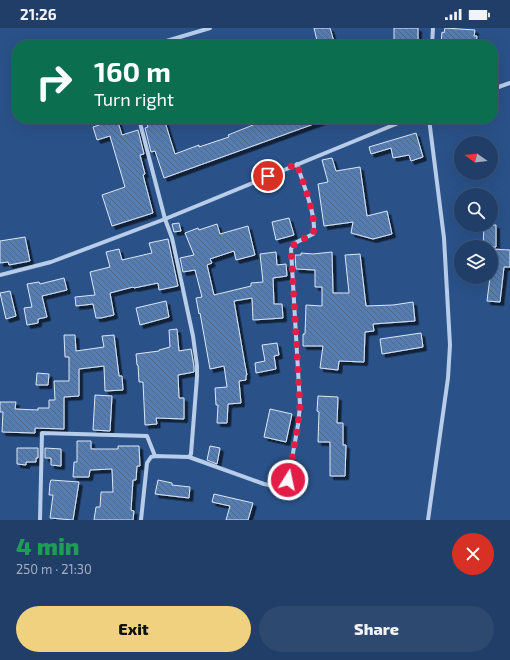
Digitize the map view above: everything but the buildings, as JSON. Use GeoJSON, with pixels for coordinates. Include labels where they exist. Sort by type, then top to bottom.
{"type":"FeatureCollection","features":[{"type":"Feature","properties":{"kind":"street"},"geometry":{"type":"LineString","coordinates":[[170,40],[210,28]]}},
{"type":"Feature","properties":{"kind":"street"},"geometry":{"type":"LineString","coordinates":[[432,40],[433,28]]}},
{"type":"Feature","properties":{"kind":"street"},"geometry":{"type":"LineString","coordinates":[[498,87],[510,83]]}},
{"type":"Feature","properties":{"kind":"street"},"geometry":{"type":"LineString","coordinates":[[140,124],[180,271],[197,366],[192,450],[189,457]]}},
{"type":"Feature","properties":{"kind":"street"},"geometry":{"type":"LineString","coordinates":[[0,275],[51,262],[165,219],[396,124]]}},
{"type":"Feature","properties":{"kind":"street"},"geometry":{"type":"LineString","coordinates":[[428,520],[448,378],[450,345],[444,238],[430,124]]}},
{"type":"Feature","properties":{"kind":"street"},"geometry":{"type":"LineString","coordinates":[[141,520],[147,463],[155,456],[189,457],[264,484],[279,487],[284,485],[288,480],[300,405],[291,249],[295,243],[313,234],[315,230],[314,218],[297,164]]}},
{"type":"Feature","properties":{"kind":"street"},"geometry":{"type":"LineString","coordinates":[[40,520],[42,433],[147,436],[155,456]]}},
{"type":"Feature","properties":{"kind":"route"},"geometry":{"type":"LineString","coordinates":[[268,176],[297,164],[314,218],[315,230],[308,238],[295,243],[291,249],[300,405],[288,480]]}}]}
